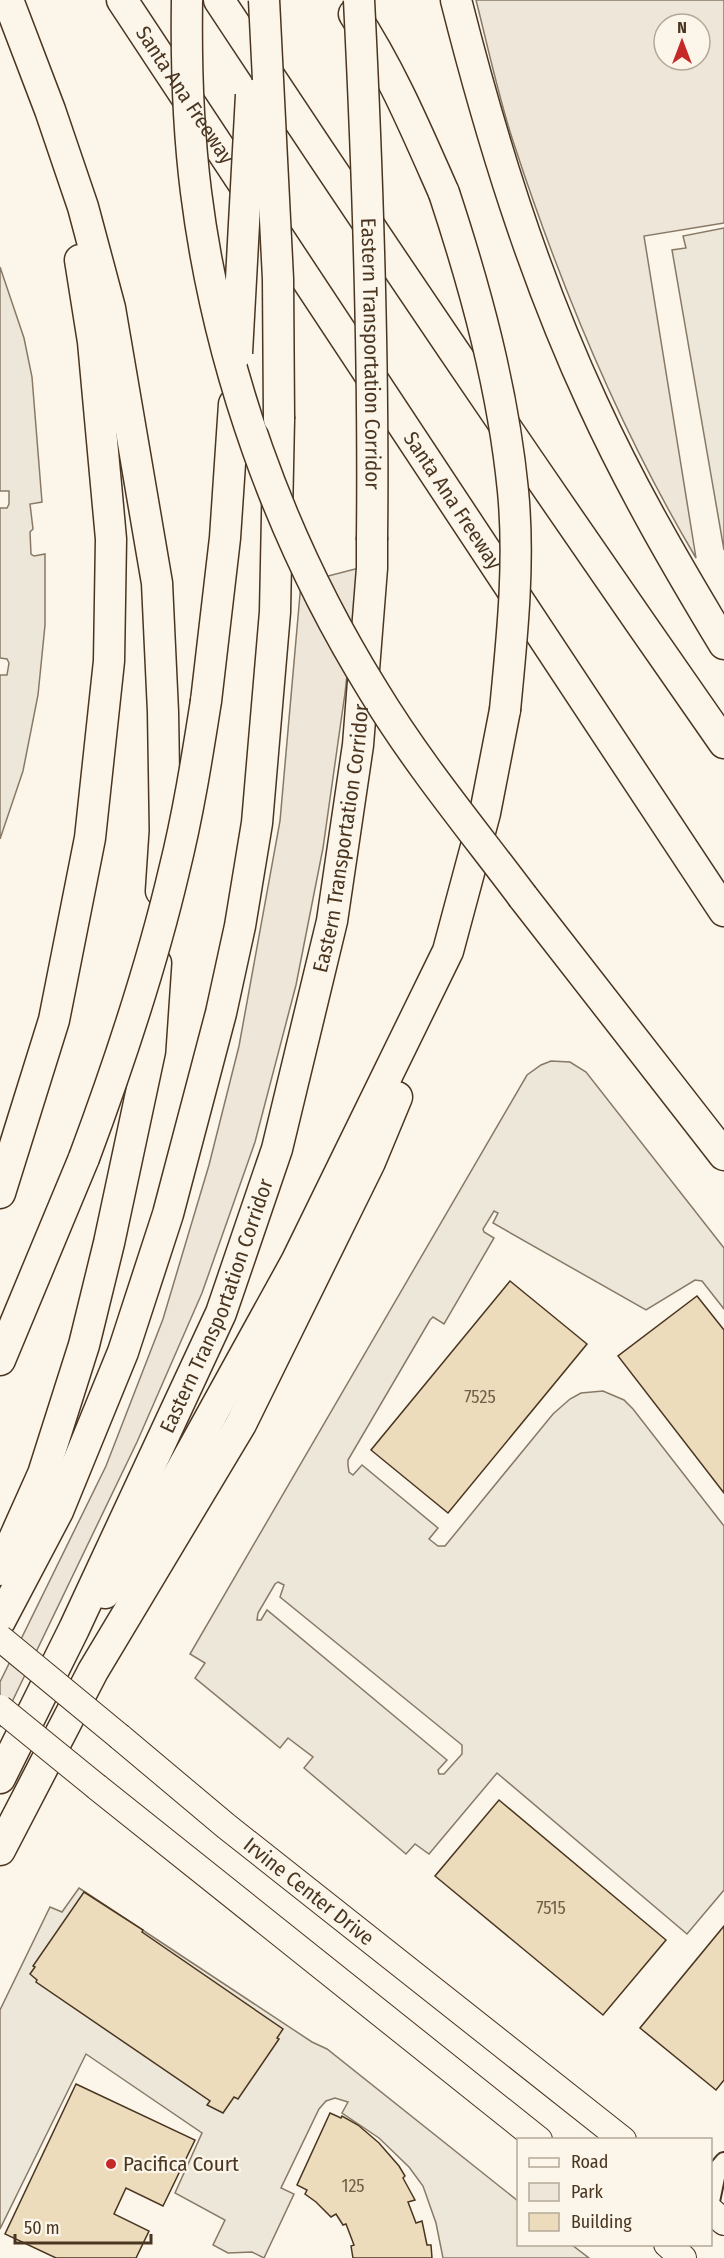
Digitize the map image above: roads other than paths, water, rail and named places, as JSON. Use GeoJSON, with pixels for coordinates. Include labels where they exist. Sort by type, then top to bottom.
{"type":"FeatureCollection","features":[{"type":"Feature","properties":{"kind":"highway"},"geometry":{"type":"LineString","coordinates":[[0,1570],[43,1474],[84,1345],[109,1243],[150,1050],[165,831],[163,712],[157,584],[110,308],[83,207],[50,110],[8,0]]}},
{"type":"Feature","properties":{"kind":"highway","name":"Santa Ana Freeway"},"geometry":{"type":"LineString","coordinates":[[122,0],[724,911]]}},
{"type":"Feature","properties":{"kind":"highway"},"geometry":{"type":"LineString","coordinates":[[187,0],[186,71],[196,190],[209,272],[227,349],[248,420],[285,520],[316,589],[373,691],[432,776],[539,918],[724,1155]]}},
{"type":"Feature","properties":{"kind":"highway"},"geometry":{"type":"LineString","coordinates":[[219,0],[334,175],[724,743]]}},
{"type":"Feature","properties":{"kind":"highway"},"geometry":{"type":"LineString","coordinates":[[0,1360],[84,1158],[124,1048],[174,871],[192,784],[206,701],[225,538],[253,65],[263,0]]}},
{"type":"Feature","properties":{"kind":"highway"},"geometry":{"type":"LineString","coordinates":[[0,1621],[58,1511],[123,1352],[168,1215],[221,1013],[240,926],[257,823],[275,612],[279,419],[278,279],[263,0]]}},
{"type":"Feature","properties":{"kind":"highway"},"geometry":{"type":"LineString","coordinates":[[0,1850],[93,1671],[241,1424],[370,1162],[415,1054],[448,951],[485,813],[505,710],[512,636],[515,567],[513,491],[493,362],[468,266],[444,194],[374,44],[345,0]]}},
{"type":"Feature","properties":{"kind":"highway","name":"Eastern Transportation Corridor"},"geometry":{"type":"LineString","coordinates":[[74,1629],[221,1313],[277,1149],[332,921],[358,745],[372,568],[373,401],[370,248],[359,0]]}},
{"type":"Feature","properties":{"kind":"highway"},"geometry":{"type":"LineString","coordinates":[[456,0],[481,99],[522,228],[554,314],[593,404],[636,491],[724,644]]}},
{"type":"Feature","properties":{"kind":"highway"},"geometry":{"type":"LineString","coordinates":[[0,1194],[54,1020],[90,838],[108,661],[111,539],[93,342],[81,267],[50,110]]}},
{"type":"Feature","properties":{"kind":"highway"},"geometry":{"type":"LineString","coordinates":[[0,1778],[74,1629],[122,1573],[296,1262],[448,951]]}},
{"type":"Feature","properties":{"kind":"main road","name":"Irvine Center Drive"},"geometry":{"type":"LineString","coordinates":[[0,1638],[226,1826],[622,2138]]}},
{"type":"Feature","properties":{"kind":"main road"},"geometry":{"type":"LineString","coordinates":[[0,1708],[538,2138]]}},
{"type":"Feature","properties":{"kind":"main road"},"geometry":{"type":"LineString","coordinates":[[712,2209],[724,2222]]}},
{"type":"Feature","properties":{"kind":"street"},"geometry":{"type":"LineString","coordinates":[[712,2202],[718,2168],[724,2161]]}},
{"type":"Feature","properties":{"kind":"place","name":"Pacifica Court"},"geometry":{"type":"Point","coordinates":[111,2164]}}]}
